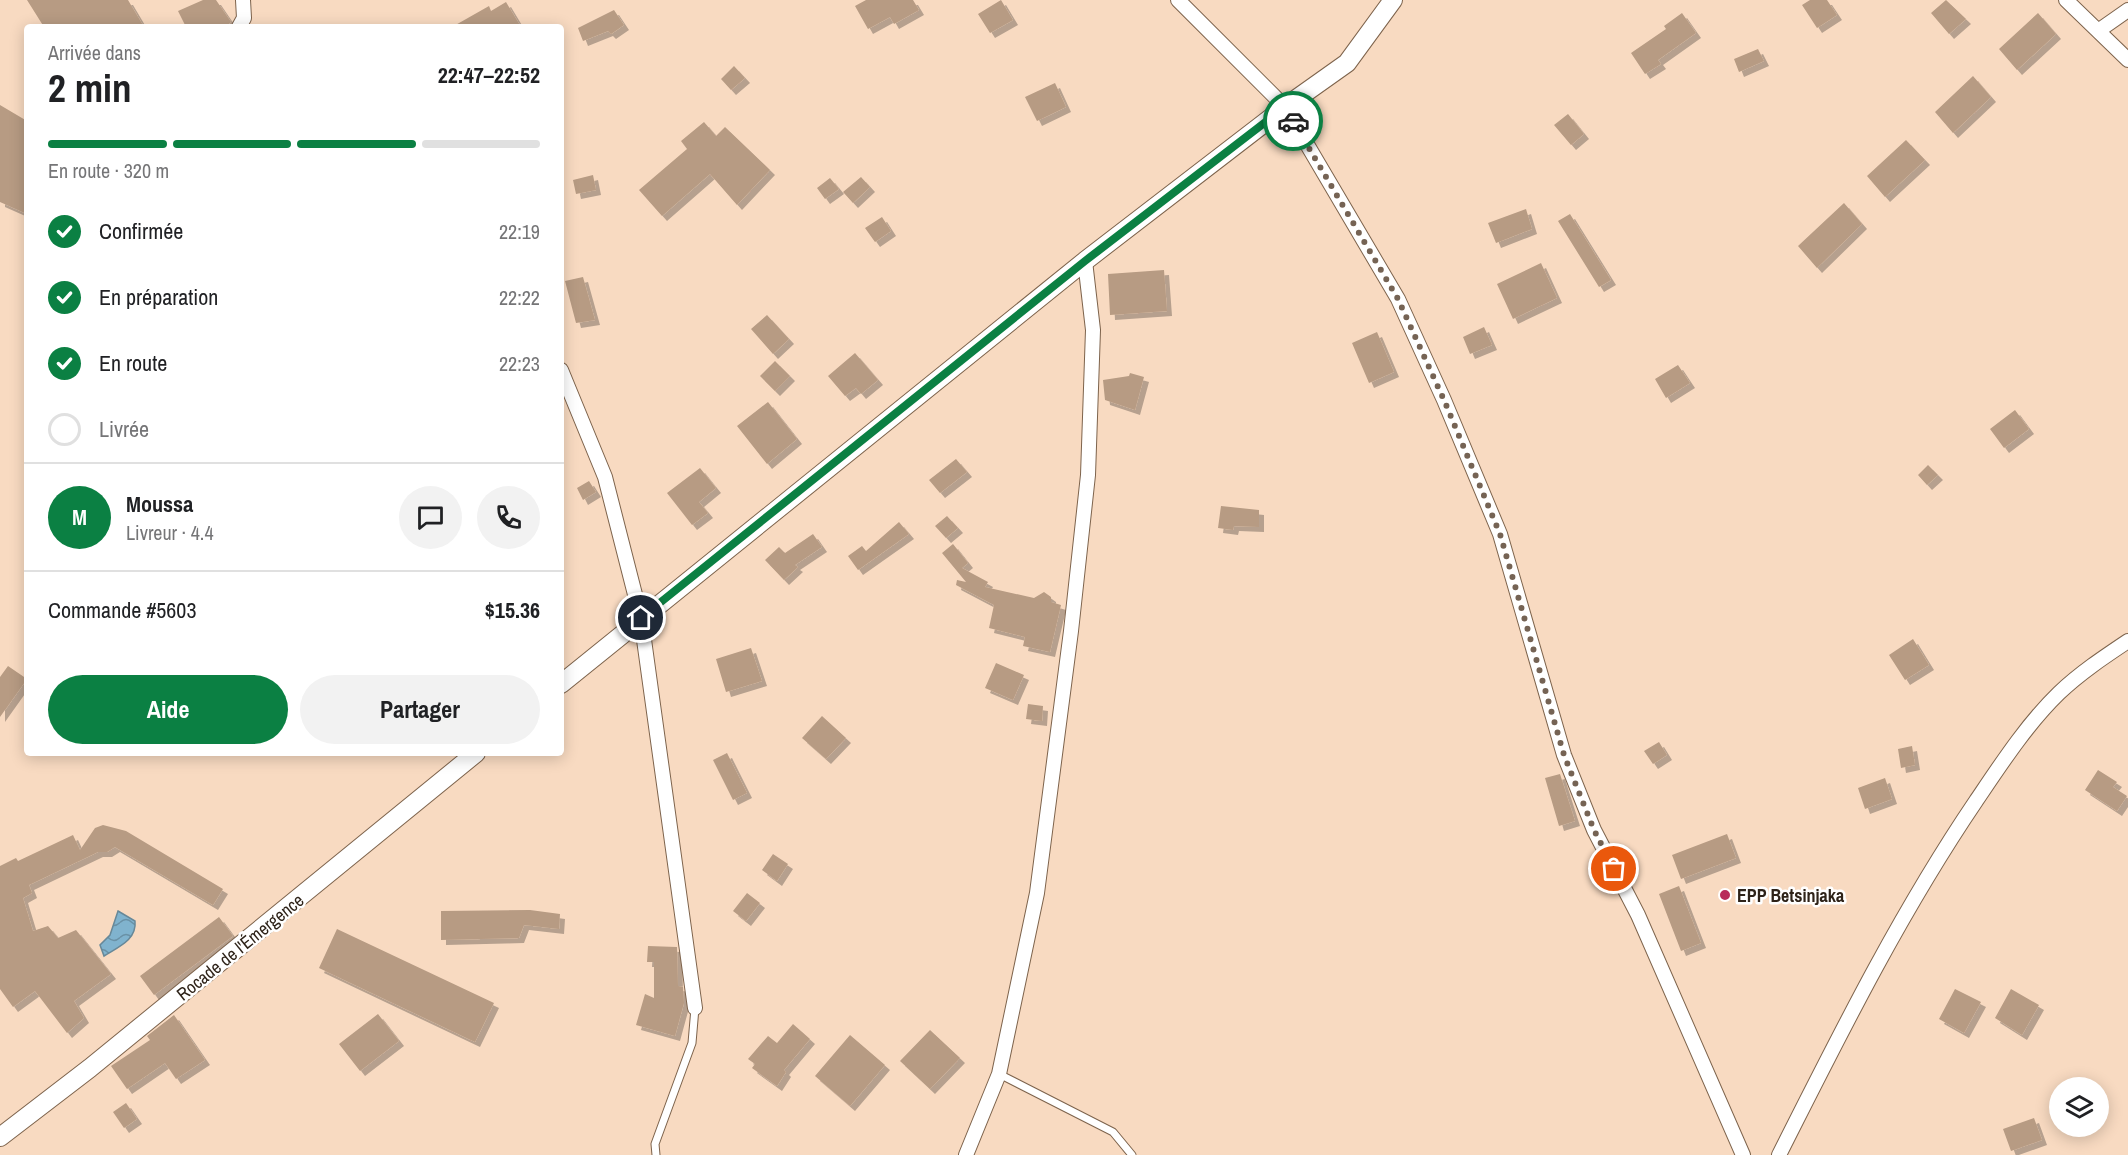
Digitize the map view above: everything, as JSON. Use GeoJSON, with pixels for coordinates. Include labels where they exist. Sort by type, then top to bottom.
{"type":"FeatureCollection","features":[{"type":"Feature","properties":{"kind":"street"},"geometry":{"type":"LineString","coordinates":[[240,24],[244,18],[243,0]]}},
{"type":"Feature","properties":{"kind":"street"},"geometry":{"type":"LineString","coordinates":[[1178,0],[1285,107],[1398,299],[1444,400],[1500,534],[1568,766],[1594,830],[1638,915],[1743,1155]]}},
{"type":"Feature","properties":{"kind":"street"},"geometry":{"type":"LineString","coordinates":[[564,682],[1085,261],[1285,107],[1347,63],[1393,0]]}},
{"type":"Feature","properties":{"kind":"street"},"geometry":{"type":"LineString","coordinates":[[2066,0],[2128,60]]}},
{"type":"Feature","properties":{"kind":"street"},"geometry":{"type":"LineString","coordinates":[[2098,31],[2128,10]]}},
{"type":"Feature","properties":{"kind":"street"},"geometry":{"type":"LineString","coordinates":[[966,1155],[999,1074],[1037,893],[1071,631],[1088,475],[1093,330],[1085,261]]}},
{"type":"Feature","properties":{"kind":"street"},"geometry":{"type":"LineString","coordinates":[[564,377],[605,477],[641,618],[695,1008]]}},
{"type":"Feature","properties":{"kind":"street"},"geometry":{"type":"LineString","coordinates":[[1779,1155],[1851,1012],[1932,865],[2036,719],[2059,693],[2092,665],[2128,640]]}},
{"type":"Feature","properties":{"kind":"street","name":"Rocade de l'Émergence"},"geometry":{"type":"LineString","coordinates":[[0,1137],[277,917],[472,756]]}},
{"type":"Feature","properties":{"kind":"lane"},"geometry":{"type":"LineString","coordinates":[[656,1155],[655,1144],[692,1043],[695,1008]]}},
{"type":"Feature","properties":{"kind":"lane"},"geometry":{"type":"LineString","coordinates":[[999,1074],[1113,1132],[1132,1155]]}},
{"type":"Feature","properties":{"kind":"water"},"geometry":{"type":"Polygon","coordinates":[[[118,911],[135,921],[135,928],[126,942],[104,956],[100,945],[110,935],[118,911]]]}},
{"type":"Feature","properties":{"kind":"building"},"geometry":{"type":"Polygon","coordinates":[[[27,0],[128,0],[142,24],[42,24],[27,0]]]}},
{"type":"Feature","properties":{"kind":"building"},"geometry":{"type":"Polygon","coordinates":[[[203,0],[216,0],[231,22],[229,24],[184,24],[178,11],[203,0]]]}},
{"type":"Feature","properties":{"kind":"building"},"geometry":{"type":"Polygon","coordinates":[[[866,0],[913,0],[919,10],[894,24],[890,17],[868,29],[855,6],[866,0]]]}},
{"type":"Feature","properties":{"kind":"building"},"geometry":{"type":"Polygon","coordinates":[[[1001,0],[1013,20],[990,33],[978,14],[1001,0]]]}},
{"type":"Feature","properties":{"kind":"building"},"geometry":{"type":"Polygon","coordinates":[[[1810,0],[1827,0],[1837,15],[1817,28],[1802,5],[1810,0]]]}},
{"type":"Feature","properties":{"kind":"building"},"geometry":{"type":"Polygon","coordinates":[[[1946,0],[1966,19],[1949,34],[1931,13],[1946,0]]]}},
{"type":"Feature","properties":{"kind":"building"},"geometry":{"type":"Polygon","coordinates":[[[506,2],[519,24],[457,24],[489,6],[491,11],[506,2]]]}},
{"type":"Feature","properties":{"kind":"building"},"geometry":{"type":"Polygon","coordinates":[[[614,10],[624,25],[611,34],[608,31],[583,41],[578,28],[614,10]]]}},
{"type":"Feature","properties":{"kind":"building"},"geometry":{"type":"Polygon","coordinates":[[[1682,13],[1696,33],[1658,60],[1661,64],[1645,74],[1631,53],[1666,29],[1664,26],[1682,13]]]}},
{"type":"Feature","properties":{"kind":"building"},"geometry":{"type":"Polygon","coordinates":[[[2038,13],[2056,34],[2017,70],[1999,49],[2038,13]]]}},
{"type":"Feature","properties":{"kind":"building"},"geometry":{"type":"Polygon","coordinates":[[[1758,49],[1764,61],[1739,72],[1734,59],[1758,49]]]}},
{"type":"Feature","properties":{"kind":"building"},"geometry":{"type":"Polygon","coordinates":[[[734,66],[745,78],[731,90],[721,79],[734,66]]]}},
{"type":"Feature","properties":{"kind":"building"},"geometry":{"type":"Polygon","coordinates":[[[1973,76],[1991,97],[1953,133],[1935,112],[1973,76]]]}},
{"type":"Feature","properties":{"kind":"building"},"geometry":{"type":"Polygon","coordinates":[[[1055,83],[1066,107],[1037,121],[1025,97],[1055,83]]]}},
{"type":"Feature","properties":{"kind":"building"},"geometry":{"type":"Polygon","coordinates":[[[0,105],[24,119],[24,213],[0,202],[0,105]]]}},
{"type":"Feature","properties":{"kind":"building"},"geometry":{"type":"Polygon","coordinates":[[[1568,114],[1584,134],[1571,145],[1554,125],[1568,114]]]}},
{"type":"Feature","properties":{"kind":"building"},"geometry":{"type":"Polygon","coordinates":[[[704,122],[716,136],[725,127],[770,170],[737,205],[710,174],[662,216],[639,190],[687,149],[681,141],[704,122]]]}},
{"type":"Feature","properties":{"kind":"building"},"geometry":{"type":"Polygon","coordinates":[[[1906,140],[1925,160],[1885,197],[1867,176],[1906,140]]]}},
{"type":"Feature","properties":{"kind":"building"},"geometry":{"type":"Polygon","coordinates":[[[593,175],[596,190],[576,194],[573,180],[593,175]]]}},
{"type":"Feature","properties":{"kind":"building"},"geometry":{"type":"Polygon","coordinates":[[[861,177],[870,187],[853,203],[843,192],[861,177]]]}},
{"type":"Feature","properties":{"kind":"building"},"geometry":{"type":"Polygon","coordinates":[[[830,178],[839,189],[825,199],[817,188],[830,178]]]}},
{"type":"Feature","properties":{"kind":"building"},"geometry":{"type":"Polygon","coordinates":[[[1844,203],[1862,224],[1817,268],[1798,246],[1844,203]]]}},
{"type":"Feature","properties":{"kind":"building"},"geometry":{"type":"Polygon","coordinates":[[[1526,209],[1532,229],[1496,243],[1488,223],[1526,209]]]}},
{"type":"Feature","properties":{"kind":"building"},"geometry":{"type":"Polygon","coordinates":[[[1570,214],[1611,280],[1599,287],[1558,221],[1570,214]]]}},
{"type":"Feature","properties":{"kind":"building"},"geometry":{"type":"Polygon","coordinates":[[[882,217],[891,231],[875,242],[865,228],[882,217]]]}},
{"type":"Feature","properties":{"kind":"building"},"geometry":{"type":"Polygon","coordinates":[[[1541,263],[1557,298],[1513,319],[1497,284],[1541,263]]]}},
{"type":"Feature","properties":{"kind":"building"},"geometry":{"type":"Polygon","coordinates":[[[1164,270],[1167,311],[1110,315],[1108,274],[1164,270]]]}},
{"type":"Feature","properties":{"kind":"building"},"geometry":{"type":"Polygon","coordinates":[[[583,277],[595,320],[576,323],[565,281],[583,277]]]}},
{"type":"Feature","properties":{"kind":"building"},"geometry":{"type":"Polygon","coordinates":[[[767,315],[789,339],[773,354],[751,329],[767,315]]]}},
{"type":"Feature","properties":{"kind":"building"},"geometry":{"type":"Polygon","coordinates":[[[1484,327],[1492,345],[1470,354],[1463,337],[1484,327]]]}},
{"type":"Feature","properties":{"kind":"building"},"geometry":{"type":"Polygon","coordinates":[[[1377,332],[1394,372],[1369,383],[1352,343],[1377,332]]]}},
{"type":"Feature","properties":{"kind":"building"},"geometry":{"type":"Polygon","coordinates":[[[855,353],[878,380],[861,394],[856,388],[845,396],[828,376],[855,353]]]}},
{"type":"Feature","properties":{"kind":"building"},"geometry":{"type":"Polygon","coordinates":[[[775,361],[790,376],[775,391],[760,376],[775,361]]]}},
{"type":"Feature","properties":{"kind":"building"},"geometry":{"type":"Polygon","coordinates":[[[1678,365],[1690,383],[1666,398],[1655,379],[1678,365]]]}},
{"type":"Feature","properties":{"kind":"building"},"geometry":{"type":"Polygon","coordinates":[[[1130,373],[1144,377],[1135,410],[1105,400],[1103,380],[1129,376],[1130,373]]]}},
{"type":"Feature","properties":{"kind":"building"},"geometry":{"type":"Polygon","coordinates":[[[768,402],[797,439],[767,464],[737,426],[768,402]]]}},
{"type":"Feature","properties":{"kind":"building"},"geometry":{"type":"Polygon","coordinates":[[[2015,410],[2029,429],[2004,448],[1990,429],[2015,410]]]}},
{"type":"Feature","properties":{"kind":"building"},"geometry":{"type":"Polygon","coordinates":[[[956,459],[967,472],[940,493],[929,480],[956,459]]]}},
{"type":"Feature","properties":{"kind":"building"},"geometry":{"type":"Polygon","coordinates":[[[1928,465],[1938,475],[1927,485],[1918,475],[1928,465]]]}},
{"type":"Feature","properties":{"kind":"building"},"geometry":{"type":"Polygon","coordinates":[[[700,468],[716,488],[699,502],[708,513],[692,525],[667,493],[700,468]]]}},
{"type":"Feature","properties":{"kind":"building"},"geometry":{"type":"Polygon","coordinates":[[[589,481],[596,492],[583,500],[577,488],[589,481]]]}},
{"type":"Feature","properties":{"kind":"building"},"geometry":{"type":"Polygon","coordinates":[[[1221,506],[1259,510],[1259,527],[1234,526],[1233,530],[1218,528],[1221,506]]]}},
{"type":"Feature","properties":{"kind":"building"},"geometry":{"type":"Polygon","coordinates":[[[947,516],[958,528],[946,538],[935,526],[947,516]]]}},
{"type":"Feature","properties":{"kind":"building"},"geometry":{"type":"Polygon","coordinates":[[[899,522],[909,534],[858,570],[848,556],[862,546],[866,551],[899,522]]]}},
{"type":"Feature","properties":{"kind":"building"},"geometry":{"type":"Polygon","coordinates":[[[813,534],[822,547],[795,565],[798,567],[784,580],[765,560],[779,547],[785,553],[813,534]]]}},
{"type":"Feature","properties":{"kind":"building"},"geometry":{"type":"Polygon","coordinates":[[[953,544],[968,563],[962,568],[988,582],[985,587],[1034,598],[1044,592],[1051,597],[1051,602],[1061,605],[1050,652],[1023,646],[1025,637],[989,628],[994,605],[956,585],[957,580],[966,582],[942,553],[953,544]]]}},
{"type":"Feature","properties":{"kind":"building"},"geometry":{"type":"Polygon","coordinates":[[[1913,639],[1929,665],[1905,680],[1889,655],[1913,639]]]}},
{"type":"Feature","properties":{"kind":"building"},"geometry":{"type":"Polygon","coordinates":[[[751,648],[762,681],[726,692],[716,659],[751,648]]]}},
{"type":"Feature","properties":{"kind":"building"},"geometry":{"type":"Polygon","coordinates":[[[996,663],[1024,675],[1013,700],[985,688],[996,663]]]}},
{"type":"Feature","properties":{"kind":"building"},"geometry":{"type":"Polygon","coordinates":[[[8,666],[24,677],[24,683],[0,717],[0,677],[8,666]]]}},
{"type":"Feature","properties":{"kind":"building"},"geometry":{"type":"Polygon","coordinates":[[[1028,704],[1043,706],[1042,721],[1026,719],[1028,704]]]}},
{"type":"Feature","properties":{"kind":"building"},"geometry":{"type":"Polygon","coordinates":[[[822,716],[846,738],[826,759],[802,738],[822,716]]]}},
{"type":"Feature","properties":{"kind":"building"},"geometry":{"type":"Polygon","coordinates":[[[1659,742],[1667,755],[1653,764],[1644,751],[1659,742]]]}},
{"type":"Feature","properties":{"kind":"building"},"geometry":{"type":"Polygon","coordinates":[[[1912,746],[1915,765],[1901,768],[1898,749],[1912,746]]]}},
{"type":"Feature","properties":{"kind":"building"},"geometry":{"type":"Polygon","coordinates":[[[727,753],[747,793],[733,800],[713,760],[727,753]]]}},
{"type":"Feature","properties":{"kind":"building"},"geometry":{"type":"Polygon","coordinates":[[[2098,770],[2117,782],[2113,787],[2127,796],[2117,811],[2085,790],[2098,770]]]}},
{"type":"Feature","properties":{"kind":"building"},"geometry":{"type":"Polygon","coordinates":[[[1560,774],[1575,821],[1559,826],[1545,778],[1560,774]]]}},
{"type":"Feature","properties":{"kind":"building"},"geometry":{"type":"Polygon","coordinates":[[[1885,778],[1892,799],[1865,809],[1858,788],[1885,778]]]}},
{"type":"Feature","properties":{"kind":"building"},"geometry":{"type":"Polygon","coordinates":[[[103,825],[126,831],[223,889],[213,905],[115,847],[107,852],[98,852],[29,885],[32,893],[23,898],[33,931],[48,926],[58,938],[76,930],[111,974],[74,1001],[84,1018],[67,1033],[35,991],[13,1007],[0,989],[0,866],[16,858],[18,861],[73,835],[80,850],[95,828],[103,825]]]}},
{"type":"Feature","properties":{"kind":"building"},"geometry":{"type":"Polygon","coordinates":[[[1727,834],[1736,858],[1681,879],[1672,855],[1727,834]]]}},
{"type":"Feature","properties":{"kind":"building"},"geometry":{"type":"Polygon","coordinates":[[[773,854],[788,864],[777,881],[762,870],[773,854]]]}},
{"type":"Feature","properties":{"kind":"building"},"geometry":{"type":"Polygon","coordinates":[[[1679,886],[1701,943],[1681,951],[1659,894],[1679,886]]]}},
{"type":"Feature","properties":{"kind":"building"},"geometry":{"type":"Polygon","coordinates":[[[747,893],[760,903],[746,921],[733,911],[747,893]]]}},
{"type":"Feature","properties":{"kind":"building"},"geometry":{"type":"Polygon","coordinates":[[[530,910],[560,914],[559,929],[524,925],[519,938],[441,940],[441,911],[530,910]]]}},
{"type":"Feature","properties":{"kind":"building"},"geometry":{"type":"Polygon","coordinates":[[[219,917],[233,936],[154,995],[140,976],[219,917]]]}},
{"type":"Feature","properties":{"kind":"building"},"geometry":{"type":"Polygon","coordinates":[[[337,929],[494,1003],[475,1042],[319,968],[337,929]]]}},
{"type":"Feature","properties":{"kind":"building"},"geometry":{"type":"Polygon","coordinates":[[[648,946],[677,947],[678,986],[683,987],[684,1003],[675,1036],[636,1025],[645,994],[654,998],[654,962],[647,962],[648,946]]]}},
{"type":"Feature","properties":{"kind":"building"},"geometry":{"type":"Polygon","coordinates":[[[1955,989],[1981,1002],[1964,1033],[1939,1019],[1955,989]]]}},
{"type":"Feature","properties":{"kind":"building"},"geometry":{"type":"Polygon","coordinates":[[[2011,989],[2039,1005],[2022,1035],[1995,1018],[2011,989]]]}},
{"type":"Feature","properties":{"kind":"building"},"geometry":{"type":"Polygon","coordinates":[[[378,1014],[399,1041],[360,1071],[339,1044],[378,1014]]]}},
{"type":"Feature","properties":{"kind":"building"},"geometry":{"type":"Polygon","coordinates":[[[174,1015],[205,1060],[176,1079],[165,1063],[127,1089],[111,1066],[150,1040],[147,1036],[174,1015]]]}},
{"type":"Feature","properties":{"kind":"building"},"geometry":{"type":"Polygon","coordinates":[[[793,1024],[810,1039],[784,1070],[786,1072],[777,1086],[752,1068],[755,1064],[748,1059],[768,1036],[777,1043],[793,1024]]]}},
{"type":"Feature","properties":{"kind":"building"},"geometry":{"type":"Polygon","coordinates":[[[930,1030],[960,1058],[930,1089],[900,1061],[930,1030]]]}},
{"type":"Feature","properties":{"kind":"building"},"geometry":{"type":"Polygon","coordinates":[[[850,1035],[885,1065],[850,1106],[815,1076],[850,1035]]]}},
{"type":"Feature","properties":{"kind":"building"},"geometry":{"type":"Polygon","coordinates":[[[126,1103],[137,1119],[124,1128],[113,1112],[126,1103]]]}},
{"type":"Feature","properties":{"kind":"building"},"geometry":{"type":"Polygon","coordinates":[[[2034,1118],[2042,1140],[2011,1151],[2003,1129],[2034,1118]]]}},
{"type":"Feature","properties":{"kind":"way so far"},"geometry":{"type":"LineString","coordinates":[[1293,121],[1347,209],[1398,299],[1444,400],[1500,534],[1564,755],[1594,830],[1614,869]]}},
{"type":"Feature","properties":{"kind":"place","name":"EPP Betsinjaka"},"geometry":{"type":"Point","coordinates":[1725,895]}},
{"type":"Feature","properties":{"kind":"route"},"geometry":{"type":"LineString","coordinates":[[641,618],[725,553],[1085,261],[1285,107],[1293,121]]}}]}
